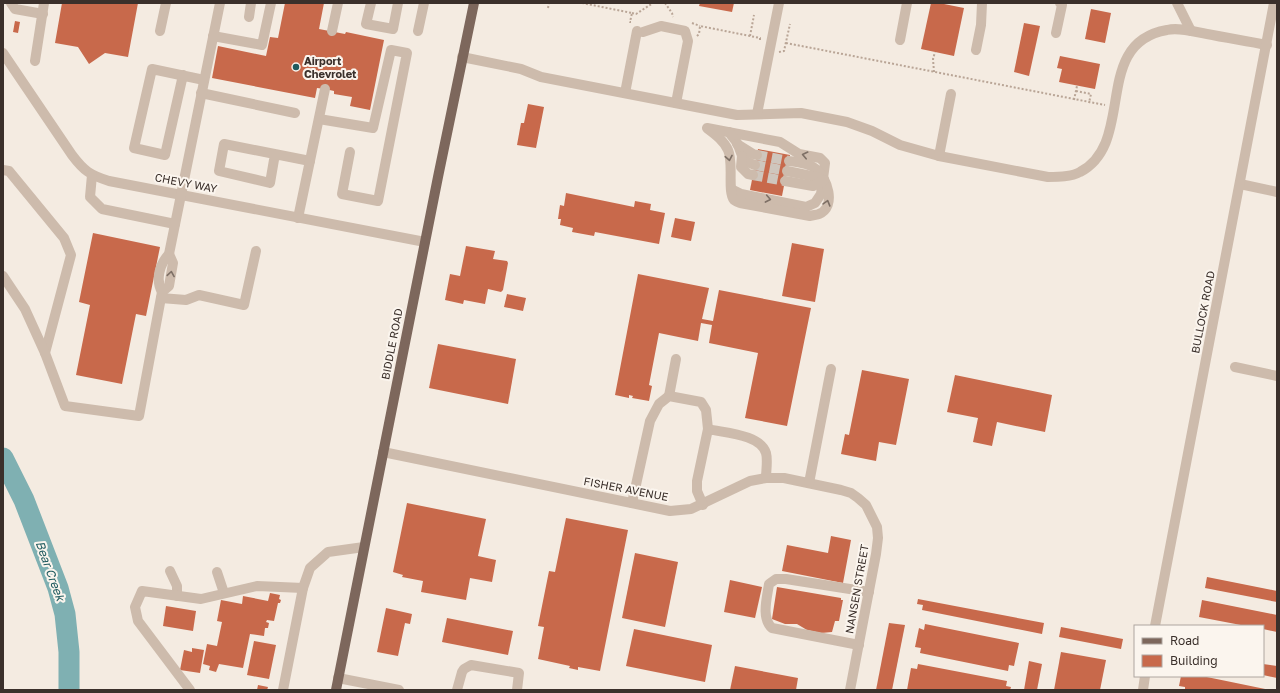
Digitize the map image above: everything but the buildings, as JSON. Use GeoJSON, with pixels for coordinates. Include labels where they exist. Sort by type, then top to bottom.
{"type":"FeatureCollection","features":[{"type":"Feature","properties":{"kind":"main road","name":"BIDDLE ROAD"},"geometry":{"type":"LineString","coordinates":[[336,690],[474,3]]}},
{"type":"Feature","properties":{"kind":"street"},"geometry":{"type":"LineString","coordinates":[[11,3],[15,8],[43,14]]}},
{"type":"Feature","properties":{"kind":"street"},"geometry":{"type":"LineString","coordinates":[[35,61],[44,3]]}},
{"type":"Feature","properties":{"kind":"street"},"geometry":{"type":"LineString","coordinates":[[160,31],[166,3]]}},
{"type":"Feature","properties":{"kind":"street"},"geometry":{"type":"LineString","coordinates":[[3,276],[25,309],[45,353],[65,406],[139,416],[161,295],[169,286],[173,263],[169,254],[220,3]]}},
{"type":"Feature","properties":{"kind":"street"},"geometry":{"type":"LineString","coordinates":[[249,17],[251,3]]}},
{"type":"Feature","properties":{"kind":"street"},"geometry":{"type":"LineString","coordinates":[[213,36],[262,45],[271,3]]}},
{"type":"Feature","properties":{"kind":"street"},"geometry":{"type":"LineString","coordinates":[[332,32],[338,3]]}},
{"type":"Feature","properties":{"kind":"street"},"geometry":{"type":"LineString","coordinates":[[370,3],[366,24],[393,29],[398,3]]}},
{"type":"Feature","properties":{"kind":"street"},"geometry":{"type":"LineString","coordinates":[[418,31],[424,3]]}},
{"type":"Feature","properties":{"kind":"street"},"geometry":{"type":"LineString","coordinates":[[757,114],[779,3]]}},
{"type":"Feature","properties":{"kind":"street"},"geometry":{"type":"LineString","coordinates":[[900,40],[906,3]]}},
{"type":"Feature","properties":{"kind":"street"},"geometry":{"type":"LineString","coordinates":[[976,50],[981,25],[982,3]]}},
{"type":"Feature","properties":{"kind":"street"},"geometry":{"type":"LineString","coordinates":[[1056,33],[1062,5],[1060,3]]}},
{"type":"Feature","properties":{"kind":"street"},"geometry":{"type":"LineString","coordinates":[[1177,3],[1191,31]]}},
{"type":"Feature","properties":{"kind":"street","name":"BULLOCK ROAD"},"geometry":{"type":"LineString","coordinates":[[1155,625],[1274,3]]}},
{"type":"Feature","properties":{"kind":"street"},"geometry":{"type":"LineString","coordinates":[[625,93],[640,32],[661,26],[685,31],[688,41],[676,103]]}},
{"type":"Feature","properties":{"kind":"street"},"geometry":{"type":"LineString","coordinates":[[462,57],[521,69],[541,77],[737,115],[801,113],[847,122],[872,131],[900,145],[939,156],[1048,177],[1064,177],[1080,173],[1095,162],[1104,149],[1109,135],[1122,68],[1128,54],[1139,41],[1153,33],[1169,29],[1191,31],[1267,45]]}},
{"type":"Feature","properties":{"kind":"street"},"geometry":{"type":"LineString","coordinates":[[319,118],[373,128],[391,50],[407,53],[378,201],[342,194],[350,152]]}},
{"type":"Feature","properties":{"kind":"street","name":"CHEVY WAY"},"geometry":{"type":"LineString","coordinates":[[3,53],[72,156],[80,166],[92,176],[109,181],[425,242]]}},
{"type":"Feature","properties":{"kind":"street"},"geometry":{"type":"LineString","coordinates":[[183,75],[165,155],[134,148],[152,68],[183,75],[204,80]]}},
{"type":"Feature","properties":{"kind":"street"},"geometry":{"type":"LineString","coordinates":[[298,218],[325,89]]}},
{"type":"Feature","properties":{"kind":"street"},"geometry":{"type":"LineString","coordinates":[[201,93],[295,113]]}},
{"type":"Feature","properties":{"kind":"street"},"geometry":{"type":"LineString","coordinates":[[939,156],[951,94]]}},
{"type":"Feature","properties":{"kind":"street"},"geometry":{"type":"LineString","coordinates":[[824,180],[813,186],[787,171],[807,164],[816,169],[824,180],[829,191],[829,201],[826,209],[819,214],[810,216],[740,203],[734,200],[731,193],[731,160],[727,149],[719,138],[707,128],[780,142],[799,154],[820,158],[825,163],[824,180]]}},
{"type":"Feature","properties":{"kind":"street"},"geometry":{"type":"LineString","coordinates":[[729,132],[737,144],[742,156],[754,170]]}},
{"type":"Feature","properties":{"kind":"street"},"geometry":{"type":"LineString","coordinates":[[276,154],[270,183],[219,171],[224,144],[276,154],[310,161]]}},
{"type":"Feature","properties":{"kind":"street"},"geometry":{"type":"LineString","coordinates":[[737,144],[757,155]]}},
{"type":"Feature","properties":{"kind":"street"},"geometry":{"type":"LineString","coordinates":[[3,170],[9,171],[64,238],[71,255],[45,353]]}},
{"type":"Feature","properties":{"kind":"street"},"geometry":{"type":"LineString","coordinates":[[92,176],[90,197],[102,209],[175,224]]}},
{"type":"Feature","properties":{"kind":"street"},"geometry":{"type":"LineString","coordinates":[[1240,184],[1277,192]]}},
{"type":"Feature","properties":{"kind":"street"},"geometry":{"type":"LineString","coordinates":[[161,295],[186,300],[199,295],[244,305],[256,251]]}},
{"type":"Feature","properties":{"kind":"street"},"geometry":{"type":"LineString","coordinates":[[632,503],[650,422],[659,404],[669,396],[676,359]]}},
{"type":"Feature","properties":{"kind":"street"},"geometry":{"type":"LineString","coordinates":[[1235,368],[1277,376]]}},
{"type":"Feature","properties":{"kind":"street"},"geometry":{"type":"LineString","coordinates":[[809,483],[831,369]]}},
{"type":"Feature","properties":{"kind":"street"},"geometry":{"type":"LineString","coordinates":[[669,396],[701,402],[706,410],[708,429],[696,491],[703,504]]}},
{"type":"Feature","properties":{"kind":"street"},"geometry":{"type":"LineString","coordinates":[[708,429],[750,438],[761,444],[766,454],[766,478]]}},
{"type":"Feature","properties":{"kind":"street","name":"FISHER AVENUE"},"geometry":{"type":"LineString","coordinates":[[383,452],[670,511],[691,509],[732,488],[750,481],[766,478],[784,478],[809,483],[841,490],[858,498]]}},
{"type":"Feature","properties":{"kind":"street","name":"NANSEN STREET"},"geometry":{"type":"LineString","coordinates":[[850,690],[878,538],[877,527],[872,515],[866,505],[858,498]]}},
{"type":"Feature","properties":{"kind":"street"},"geometry":{"type":"LineString","coordinates":[[283,690],[302,588],[310,568],[328,552],[364,547]]}},
{"type":"Feature","properties":{"kind":"street"},"geometry":{"type":"LineString","coordinates":[[170,571],[177,586],[177,596]]}},
{"type":"Feature","properties":{"kind":"street"},"geometry":{"type":"LineString","coordinates":[[217,572],[224,593]]}},
{"type":"Feature","properties":{"kind":"street"},"geometry":{"type":"LineString","coordinates":[[859,645],[772,628],[768,624],[765,616],[769,584],[776,579],[786,579],[869,592]]}},
{"type":"Feature","properties":{"kind":"street"},"geometry":{"type":"LineString","coordinates":[[190,690],[138,621],[135,607],[142,591],[201,599],[257,586],[302,588]]}},
{"type":"Feature","properties":{"kind":"street"},"geometry":{"type":"LineString","coordinates":[[457,690],[462,672],[471,665],[519,673],[517,690]]}},
{"type":"Feature","properties":{"kind":"street"},"geometry":{"type":"LineString","coordinates":[[1143,690],[1145,677]]}},
{"type":"Feature","properties":{"kind":"street"},"geometry":{"type":"LineString","coordinates":[[338,678],[399,690]]}},
{"type":"Feature","properties":{"kind":"path"},"geometry":{"type":"LineString","coordinates":[[548,8],[549,3]]}},
{"type":"Feature","properties":{"kind":"path"},"geometry":{"type":"LineString","coordinates":[[632,13],[636,14],[653,3]]}},
{"type":"Feature","properties":{"kind":"path"},"geometry":{"type":"LineString","coordinates":[[665,3],[672,13],[673,21]]}},
{"type":"Feature","properties":{"kind":"path"},"geometry":{"type":"LineString","coordinates":[[750,36],[754,15]]}},
{"type":"Feature","properties":{"kind":"path"},"geometry":{"type":"LineString","coordinates":[[776,51],[783,52],[790,24]]}},
{"type":"Feature","properties":{"kind":"path"},"geometry":{"type":"LineString","coordinates":[[786,43],[1102,106],[1107,104]]}},
{"type":"Feature","properties":{"kind":"path"},"geometry":{"type":"LineString","coordinates":[[934,72],[935,68],[933,59],[935,52]]}},
{"type":"Feature","properties":{"kind":"path"},"geometry":{"type":"LineString","coordinates":[[1074,100],[1077,86]]}},
{"type":"Feature","properties":{"kind":"path"},"geometry":{"type":"LineString","coordinates":[[1076,91],[1091,94],[1089,103]]}},
{"type":"Feature","properties":{"kind":"waterway","name":"Bear Creek"},"geometry":{"type":"LineString","coordinates":[[3,458],[24,500],[58,588],[65,614],[69,652],[69,690]]}},
{"type":"Feature","properties":{"kind":"tunnel"},"geometry":{"type":"LineString","coordinates":[[757,155],[789,161]]}},
{"type":"Feature","properties":{"kind":"tunnel"},"geometry":{"type":"LineString","coordinates":[[755,165],[787,171]]}},
{"type":"Feature","properties":{"kind":"tunnel"},"geometry":{"type":"LineString","coordinates":[[753,175],[785,181]]}},
{"type":"Feature","properties":{"kind":"place","name":"Airport Chevrolet"},"geometry":{"type":"Point","coordinates":[296,67]}}]}
